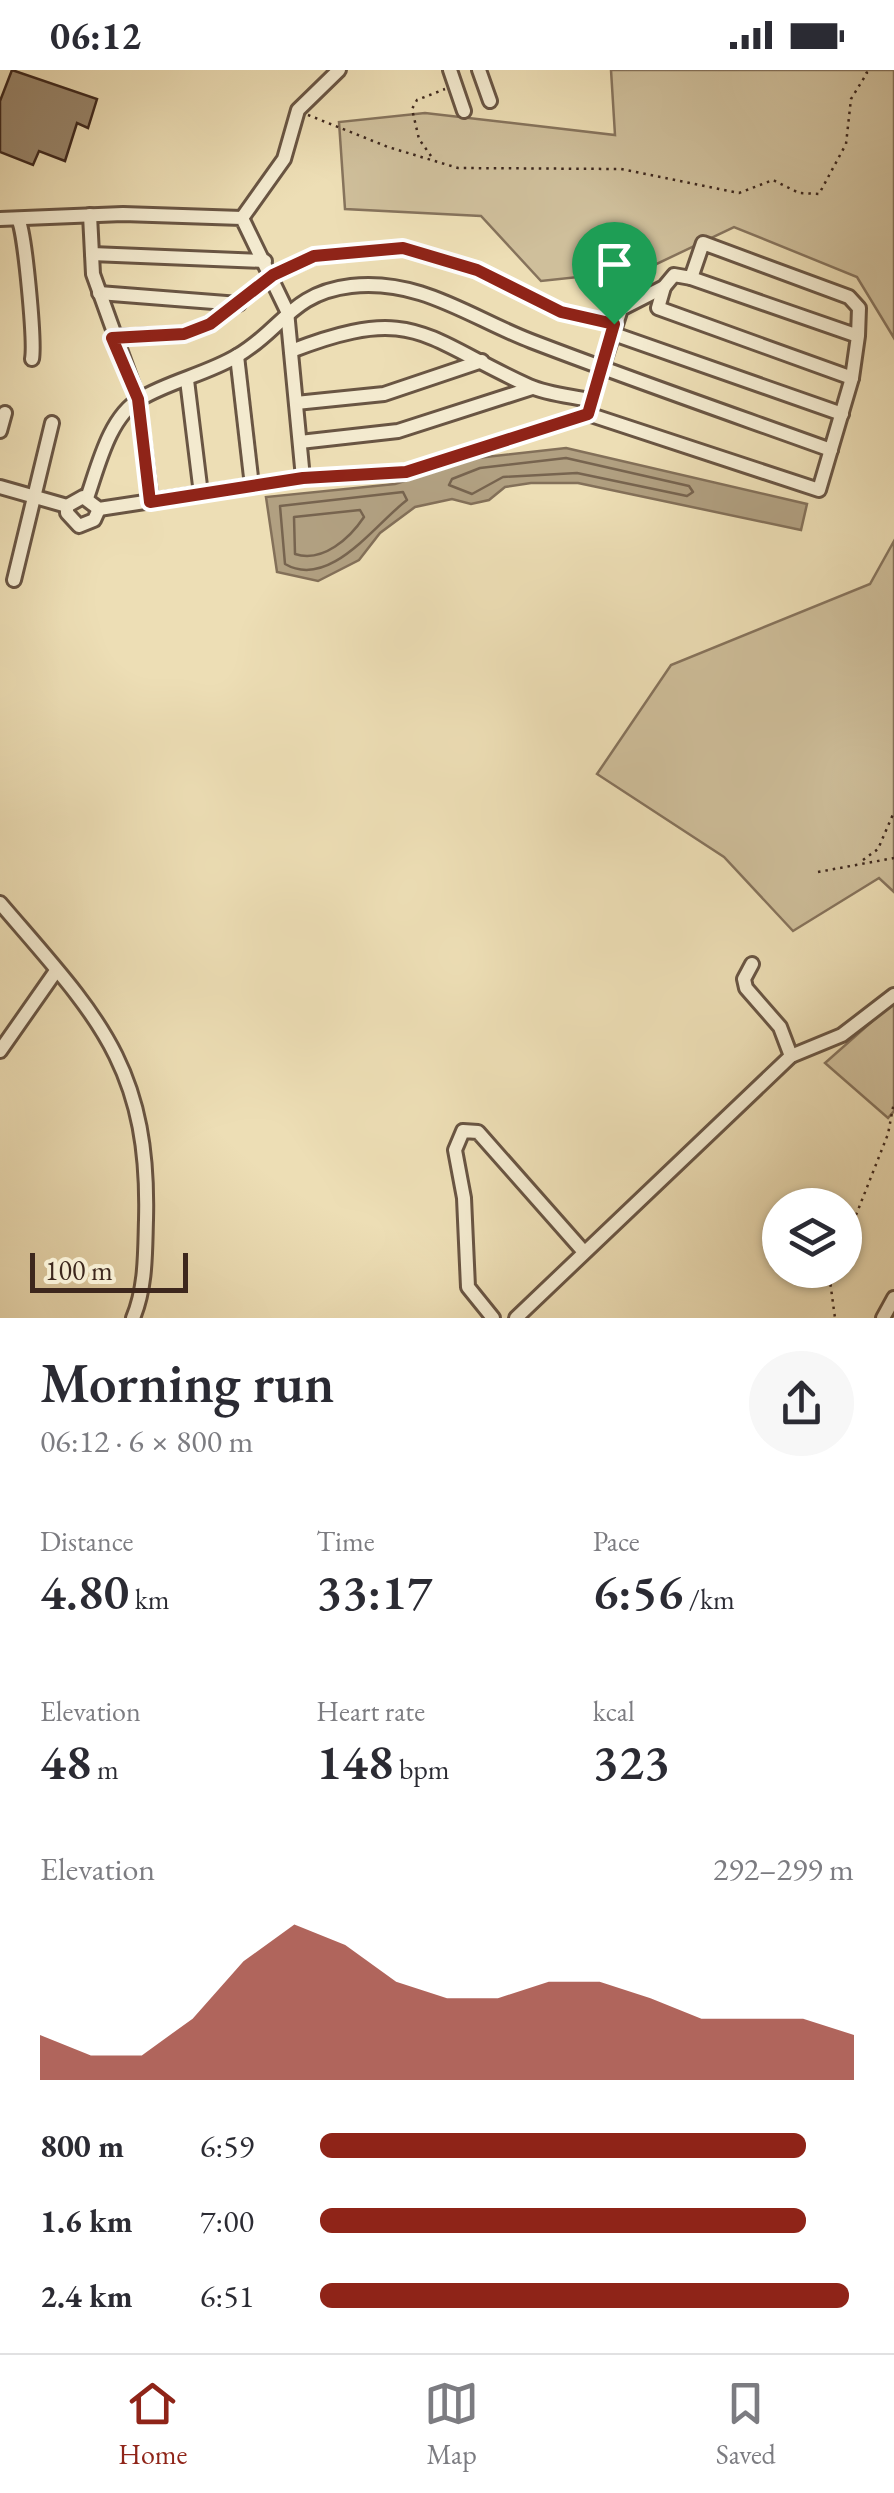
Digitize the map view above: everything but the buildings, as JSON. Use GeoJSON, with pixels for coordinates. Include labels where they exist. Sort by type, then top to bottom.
{"type":"FeatureCollection","features":[{"type":"Feature","properties":{"kind":"street"},"geometry":{"type":"LineString","coordinates":[[242,218],[284,159],[298,110],[339,70]]}},
{"type":"Feature","properties":{"kind":"street"},"geometry":{"type":"LineString","coordinates":[[450,70],[464,111]]}},
{"type":"Feature","properties":{"kind":"street"},"geometry":{"type":"LineString","coordinates":[[479,70],[490,101]]}},
{"type":"Feature","properties":{"kind":"street"},"geometry":{"type":"LineString","coordinates":[[0,219],[90,215],[242,218]]}},
{"type":"Feature","properties":{"kind":"street"},"geometry":{"type":"LineString","coordinates":[[90,215],[99,293],[112,338],[138,399],[150,502]]}},
{"type":"Feature","properties":{"kind":"street"},"geometry":{"type":"LineString","coordinates":[[18,218],[25,231],[24,260],[35,344],[32,359]]}},
{"type":"Feature","properties":{"kind":"street"},"geometry":{"type":"LineString","coordinates":[[242,218],[287,310],[303,478]]}},
{"type":"Feature","properties":{"kind":"street"},"geometry":{"type":"LineString","coordinates":[[292,351],[337,334],[370,328],[411,329],[441,338],[532,388],[819,490],[852,378],[859,308],[850,297],[703,243],[691,278]]}},
{"type":"Feature","properties":{"kind":"street"},"geometry":{"type":"LineString","coordinates":[[112,338],[184,334],[239,304],[273,275],[314,256],[403,248],[477,270],[561,312],[842,414]]}},
{"type":"Feature","properties":{"kind":"street"},"geometry":{"type":"LineString","coordinates":[[92,254],[265,261]]}},
{"type":"Feature","properties":{"kind":"street"},"geometry":{"type":"LineString","coordinates":[[852,378],[658,308],[664,287],[674,275],[858,336]]}},
{"type":"Feature","properties":{"kind":"street"},"geometry":{"type":"LineString","coordinates":[[87,498],[109,436],[138,399],[238,356],[287,310],[314,296],[351,286],[393,287],[440,298],[526,339],[831,450]]}},
{"type":"Feature","properties":{"kind":"street"},"geometry":{"type":"LineString","coordinates":[[589,407],[621,308],[664,287]]}},
{"type":"Feature","properties":{"kind":"street"},"geometry":{"type":"LineString","coordinates":[[99,293],[239,304]]}},
{"type":"Feature","properties":{"kind":"street"},"geometry":{"type":"LineString","coordinates":[[238,356],[252,486]]}},
{"type":"Feature","properties":{"kind":"street"},"geometry":{"type":"LineString","coordinates":[[296,404],[384,394],[482,360]]}},
{"type":"Feature","properties":{"kind":"street"},"geometry":{"type":"LineString","coordinates":[[187,380],[201,494]]}},
{"type":"Feature","properties":{"kind":"street"},"geometry":{"type":"LineString","coordinates":[[300,442],[398,430],[532,388]]}},
{"type":"Feature","properties":{"kind":"street"},"geometry":{"type":"LineString","coordinates":[[98,509],[303,478],[406,472],[589,407]]}},
{"type":"Feature","properties":{"kind":"street"},"geometry":{"type":"LineString","coordinates":[[0,430],[5,413]]}},
{"type":"Feature","properties":{"kind":"street"},"geometry":{"type":"LineString","coordinates":[[14,580],[52,422]]}},
{"type":"Feature","properties":{"kind":"street"},"geometry":{"type":"LineString","coordinates":[[0,487],[68,506]]}},
{"type":"Feature","properties":{"kind":"street"},"geometry":{"type":"LineString","coordinates":[[87,498],[98,509],[94,520],[79,526],[67,513],[74,499],[87,498]]}},
{"type":"Feature","properties":{"kind":"street"},"geometry":{"type":"LineString","coordinates":[[0,903],[115,1048],[139,1116],[146,1225],[142,1287],[132,1318]]}},
{"type":"Feature","properties":{"kind":"street"},"geometry":{"type":"LineString","coordinates":[[752,964],[744,979],[746,988],[780,1028],[791,1056]]}},
{"type":"Feature","properties":{"kind":"street"},"geometry":{"type":"LineString","coordinates":[[0,1051],[56,971]]}},
{"type":"Feature","properties":{"kind":"street"},"geometry":{"type":"LineString","coordinates":[[516,1318],[791,1056],[842,1035],[894,995]]}},
{"type":"Feature","properties":{"kind":"street"},"geometry":{"type":"LineString","coordinates":[[493,1318],[468,1288],[464,1198],[455,1150],[464,1131],[478,1132],[584,1252]]}},
{"type":"Feature","properties":{"kind":"street"},"geometry":{"type":"LineString","coordinates":[[883,1318],[894,1298]]}},
{"type":"Feature","properties":{"kind":"street"},"geometry":{"type":"LineString","coordinates":[[883,1318],[894,1316]]}},
{"type":"Feature","properties":{"kind":"path"},"geometry":{"type":"LineString","coordinates":[[298,110],[362,138],[458,168],[621,169],[739,193],[773,180],[799,192],[819,194],[846,144],[851,100],[867,74],[865,70]]}},
{"type":"Feature","properties":{"kind":"path"},"geometry":{"type":"LineString","coordinates":[[432,158],[419,138],[412,109],[417,100],[455,84]]}},
{"type":"Feature","properties":{"kind":"path"},"geometry":{"type":"LineString","coordinates":[[862,861],[878,849],[894,812]]}},
{"type":"Feature","properties":{"kind":"path"},"geometry":{"type":"LineString","coordinates":[[818,872],[894,858]]}},
{"type":"Feature","properties":{"kind":"path"},"geometry":{"type":"LineString","coordinates":[[862,1200],[888,1134],[894,1102]]}},
{"type":"Feature","properties":{"kind":"path"},"geometry":{"type":"LineString","coordinates":[[831,1288],[835,1318]]}},
{"type":"Feature","properties":{"kind":"shaded area"},"geometry":{"type":"Polygon","coordinates":[[[611,70],[894,70],[894,338],[857,277],[734,227],[644,270],[541,281],[481,216],[345,209],[339,122],[425,113],[615,135],[611,70]]]}},
{"type":"Feature","properties":{"kind":"shaded area"},"geometry":{"type":"Polygon","coordinates":[[[894,541],[894,892],[879,878],[793,931],[724,857],[597,774],[671,665],[870,584],[894,541]]]}},
{"type":"Feature","properties":{"kind":"shaded area"},"geometry":{"type":"Polygon","coordinates":[[[894,1002],[894,1111],[888,1118],[825,1063],[894,1002]]]}},
{"type":"Feature","properties":{"kind":"water"},"geometry":{"type":"Polygon","coordinates":[[[566,448],[807,504],[801,530],[578,483],[531,483],[505,487],[489,500],[471,504],[452,499],[415,507],[380,533],[359,560],[318,581],[277,572],[266,497],[395,484],[477,458],[566,448]]]}},
{"type":"Feature","properties":{"kind":"route"},"geometry":{"type":"LineString","coordinates":[[403,248],[434,254],[477,270],[561,312],[614,324],[588,414],[406,472],[303,478],[150,502],[138,399],[112,338],[184,334],[210,324],[273,275],[314,256],[356,249],[403,248]]}}]}
